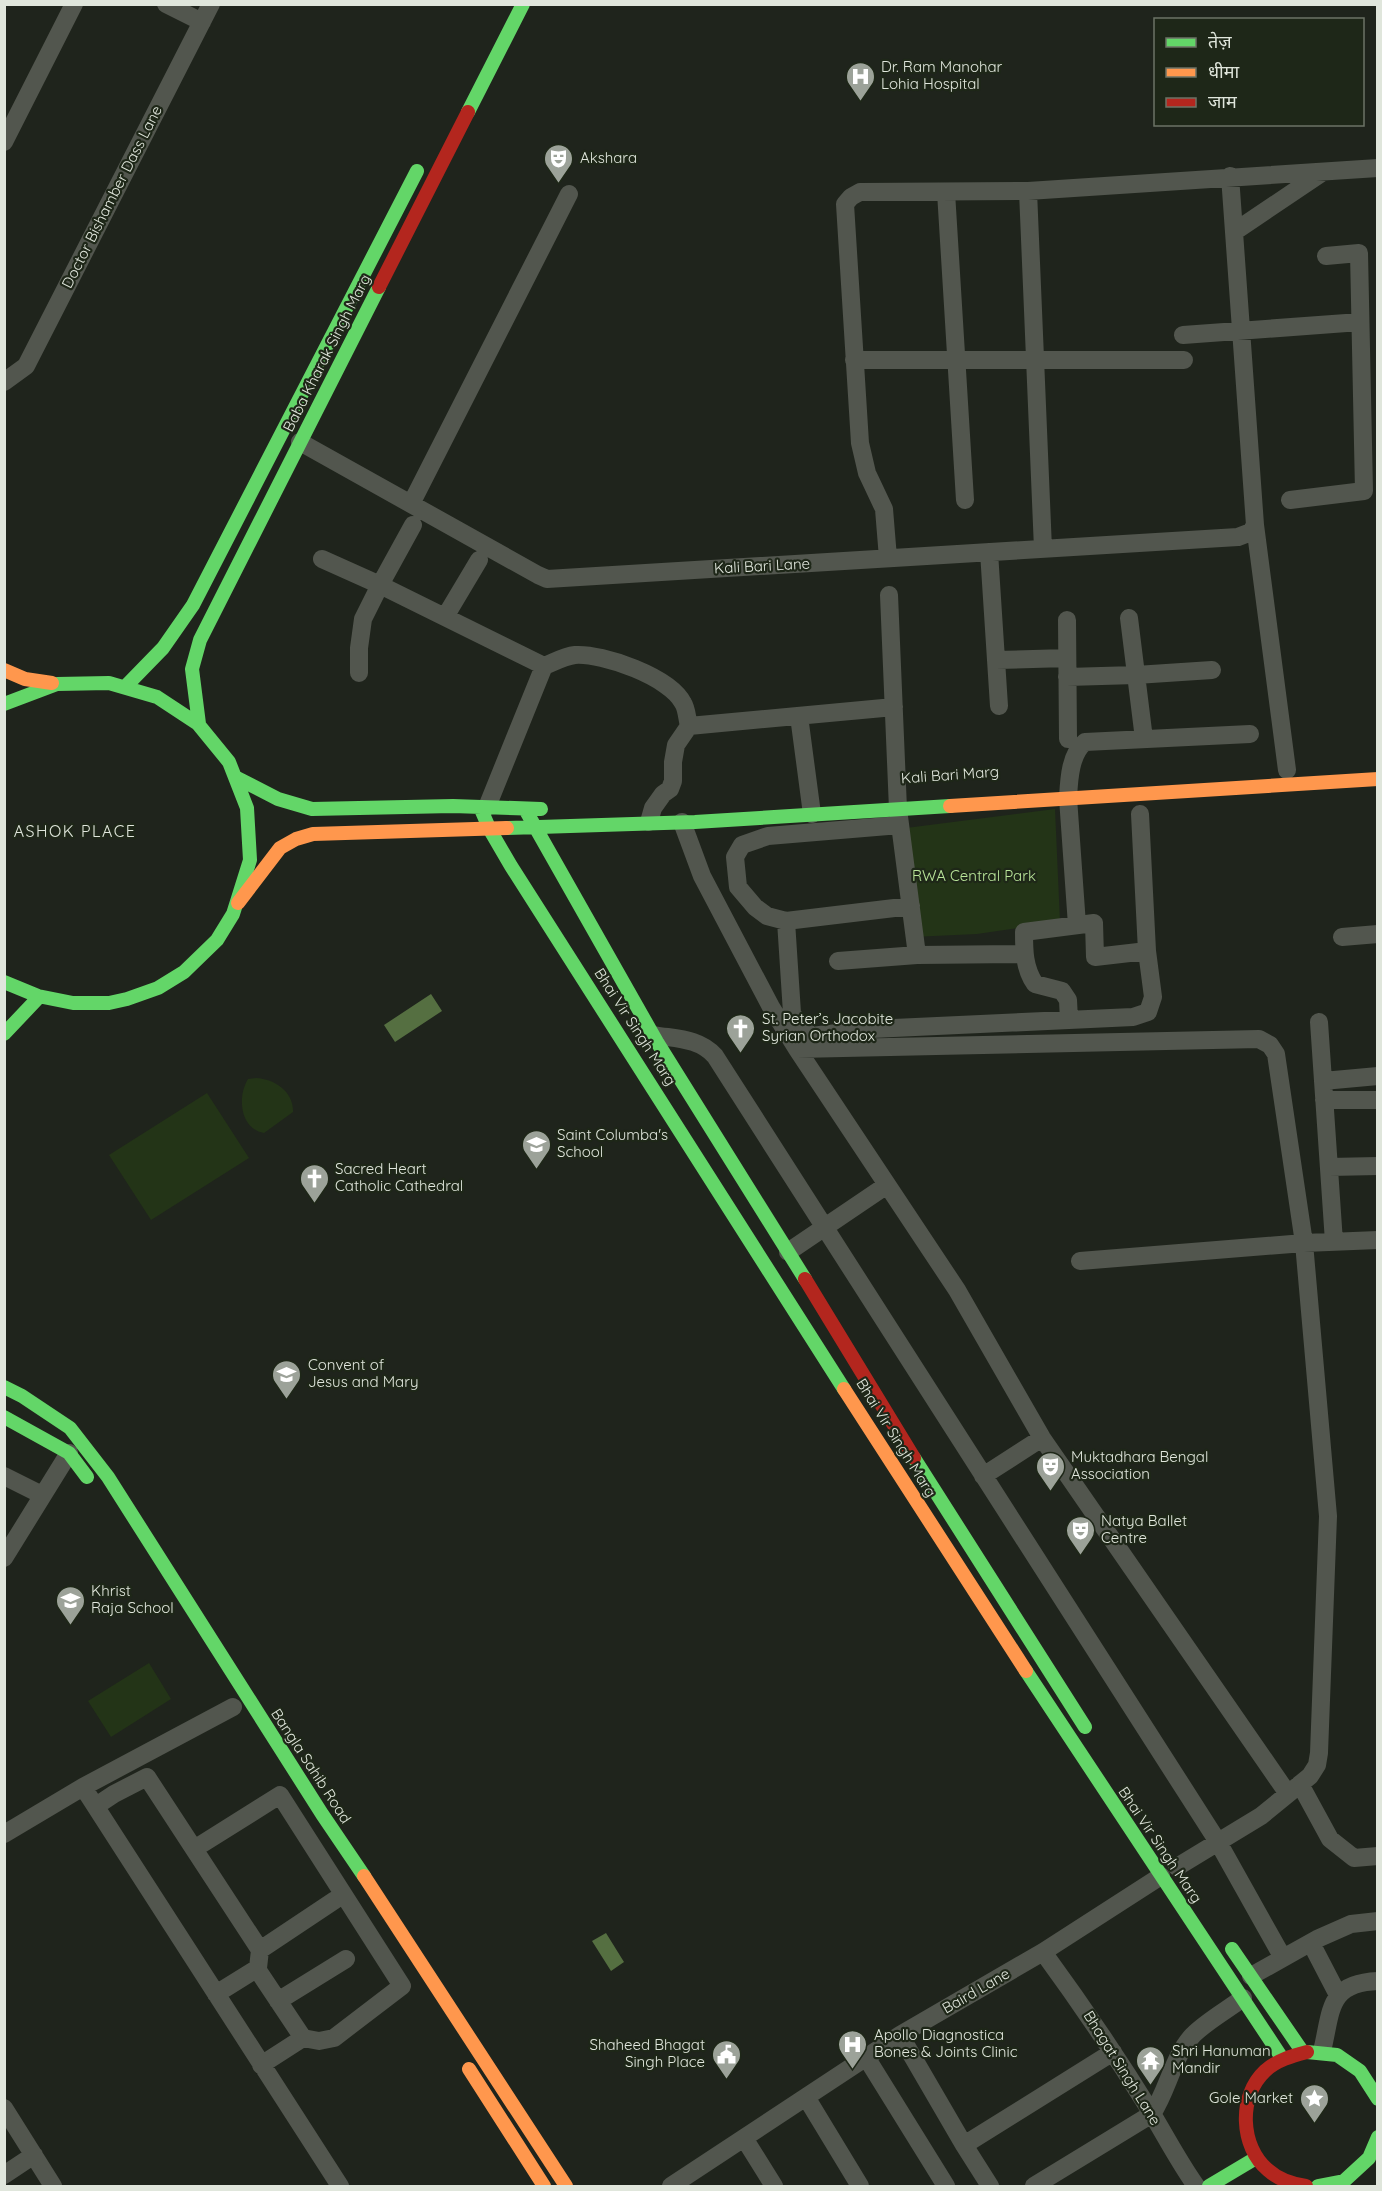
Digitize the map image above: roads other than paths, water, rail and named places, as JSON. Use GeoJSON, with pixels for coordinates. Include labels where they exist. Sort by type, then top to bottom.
{"type":"FeatureCollection","features":[{"type":"Feature","properties":{"kind":"street"},"geometry":{"type":"LineString","coordinates":[[4,142],[74,4]]}},
{"type":"Feature","properties":{"kind":"street"},"geometry":{"type":"LineString","coordinates":[[166,4],[202,22]]}},
{"type":"Feature","properties":{"kind":"street","name":"Doctor Bishamber Dass Lane"},"geometry":{"type":"LineString","coordinates":[[4,382],[26,366],[211,4]]}},
{"type":"Feature","properties":{"kind":"street","name":"Baba Kharak Singh Marg"},"geometry":{"type":"LineString","coordinates":[[199,724],[192,669],[200,640],[523,4]]}},
{"type":"Feature","properties":{"kind":"street","name":"Baba Kharak Singh Marg"},"geometry":{"type":"LineString","coordinates":[[126,685],[178,632],[194,605],[421,163]]}},
{"type":"Feature","properties":{"kind":"street"},"geometry":{"type":"LineString","coordinates":[[888,558],[884,509],[867,473],[860,443],[845,204],[851,197],[860,192],[1028,191],[1377,168]]}},
{"type":"Feature","properties":{"kind":"street"},"geometry":{"type":"LineString","coordinates":[[1234,232],[1325,171]]}},
{"type":"Feature","properties":{"kind":"street"},"geometry":{"type":"LineString","coordinates":[[1230,176],[1255,525],[1287,770]]}},
{"type":"Feature","properties":{"kind":"street"},"geometry":{"type":"LineString","coordinates":[[1028,191],[1043,549]]}},
{"type":"Feature","properties":{"kind":"street"},"geometry":{"type":"LineString","coordinates":[[946,192],[965,500]]}},
{"type":"Feature","properties":{"kind":"street"},"geometry":{"type":"LineString","coordinates":[[411,504],[569,194]]}},
{"type":"Feature","properties":{"kind":"street"},"geometry":{"type":"LineString","coordinates":[[1290,500],[1364,491],[1369,341],[1360,322],[1359,253],[1326,256]]}},
{"type":"Feature","properties":{"kind":"street"},"geometry":{"type":"LineString","coordinates":[[1183,336],[1360,322]]}},
{"type":"Feature","properties":{"kind":"street"},"geometry":{"type":"LineString","coordinates":[[854,360],[1184,360]]}},
{"type":"Feature","properties":{"kind":"street","name":"Kali Bari Lane"},"geometry":{"type":"LineString","coordinates":[[300,442],[547,579],[1238,537],[1251,532],[1255,525]]}},
{"type":"Feature","properties":{"kind":"street"},"geometry":{"type":"LineString","coordinates":[[359,673],[359,648],[363,620],[412,525]]}},
{"type":"Feature","properties":{"kind":"street"},"geometry":{"type":"LineString","coordinates":[[989,552],[999,706]]}},
{"type":"Feature","properties":{"kind":"street"},"geometry":{"type":"LineString","coordinates":[[322,559],[544,666],[575,655],[604,659],[637,669],[662,682],[683,703],[689,726],[676,746],[673,782],[670,789],[645,813]]}},
{"type":"Feature","properties":{"kind":"street"},"geometry":{"type":"LineString","coordinates":[[445,617],[479,560]]}},
{"type":"Feature","properties":{"kind":"street"},"geometry":{"type":"LineString","coordinates":[[889,595],[899,803],[917,955]]}},
{"type":"Feature","properties":{"kind":"street"},"geometry":{"type":"LineString","coordinates":[[1129,618],[1144,740]]}},
{"type":"Feature","properties":{"kind":"street"},"geometry":{"type":"LineString","coordinates":[[1067,620],[1068,739]]}},
{"type":"Feature","properties":{"kind":"street"},"geometry":{"type":"LineString","coordinates":[[996,660],[1067,658]]}},
{"type":"Feature","properties":{"kind":"street"},"geometry":{"type":"LineString","coordinates":[[484,807],[544,666]]}},
{"type":"Feature","properties":{"kind":"street"},"geometry":{"type":"LineString","coordinates":[[4,670],[26,679],[56,684]]}},
{"type":"Feature","properties":{"kind":"street"},"geometry":{"type":"LineString","coordinates":[[1068,677],[1212,670]]}},
{"type":"Feature","properties":{"kind":"street"},"geometry":{"type":"LineString","coordinates":[[4,704],[36,689],[91,680],[126,685],[165,700],[199,724],[221,749],[237,778],[247,809],[250,833],[245,881],[238,903],[227,925],[213,945],[187,971],[157,989],[134,998],[87,1005],[39,998],[4,982]]}},
{"type":"Feature","properties":{"kind":"street"},"geometry":{"type":"LineString","coordinates":[[689,726],[894,707]]}},
{"type":"Feature","properties":{"kind":"street"},"geometry":{"type":"LineString","coordinates":[[799,716],[810,804]]}},
{"type":"Feature","properties":{"kind":"street"},"geometry":{"type":"LineString","coordinates":[[1077,925],[1069,787],[1075,752],[1085,742],[1250,734]]}},
{"type":"Feature","properties":{"kind":"street"},"geometry":{"type":"LineString","coordinates":[[237,778],[278,800],[312,809],[484,807],[553,809]]}},
{"type":"Feature","properties":{"kind":"street","name":"Kali Bari Marg"},"geometry":{"type":"LineString","coordinates":[[533,827],[645,813],[677,815],[810,804],[899,803],[1069,787],[1377,779]]}},
{"type":"Feature","properties":{"kind":"street"},"geometry":{"type":"LineString","coordinates":[[899,803],[768,836],[742,845],[735,857],[738,887],[755,907],[767,916],[786,921],[911,906]]}},
{"type":"Feature","properties":{"kind":"street","name":"Bhai Vir Singh Marg"},"geometry":{"type":"LineString","coordinates":[[484,807],[490,830],[973,1591],[1282,2058]]}},
{"type":"Feature","properties":{"kind":"street","name":"Bhai Vir Singh Marg"},"geometry":{"type":"LineString","coordinates":[[525,809],[533,827],[654,1035],[898,1433],[1094,1741]]}},
{"type":"Feature","properties":{"kind":"street"},"geometry":{"type":"LineString","coordinates":[[786,921],[792,1013],[800,1027],[811,1036],[872,1029],[1133,1017],[1148,1011],[1153,997],[1147,951],[1140,814]]}},
{"type":"Feature","properties":{"kind":"street"},"geometry":{"type":"LineString","coordinates":[[677,815],[702,876],[771,1007],[957,1290],[1042,1438],[1330,1839],[1354,1858],[1377,1856]]}},
{"type":"Feature","properties":{"kind":"street"},"geometry":{"type":"LineString","coordinates":[[238,903],[280,848],[296,839],[313,834],[533,827]]}},
{"type":"Feature","properties":{"kind":"street"},"geometry":{"type":"LineString","coordinates":[[1069,1020],[1068,1000],[1062,991],[1035,984],[1028,974],[1024,954],[1024,932],[1094,923],[1095,957],[1147,951]]}},
{"type":"Feature","properties":{"kind":"street"},"geometry":{"type":"LineString","coordinates":[[1342,937],[1377,934]]}},
{"type":"Feature","properties":{"kind":"street"},"geometry":{"type":"LineString","coordinates":[[838,962],[917,955],[1024,954]]}},
{"type":"Feature","properties":{"kind":"street"},"geometry":{"type":"LineString","coordinates":[[4,1034],[39,998]]}},
{"type":"Feature","properties":{"kind":"street"},"geometry":{"type":"LineString","coordinates":[[1318,1022],[1334,1242]]}},
{"type":"Feature","properties":{"kind":"street"},"geometry":{"type":"LineString","coordinates":[[654,1035],[697,1042],[715,1056],[1218,1842],[1283,1958]]}},
{"type":"Feature","properties":{"kind":"street"},"geometry":{"type":"LineString","coordinates":[[797,1049],[1258,1039],[1270,1045],[1276,1054],[1304,1243],[1328,1516],[1319,1753],[1317,1765],[1310,1776],[1261,1816],[1177,1867]]}},
{"type":"Feature","properties":{"kind":"street"},"geometry":{"type":"LineString","coordinates":[[1323,1081],[1377,1076]]}},
{"type":"Feature","properties":{"kind":"street"},"geometry":{"type":"LineString","coordinates":[[1324,1100],[1377,1100]]}},
{"type":"Feature","properties":{"kind":"street"},"geometry":{"type":"LineString","coordinates":[[1329,1167],[1377,1166]]}},
{"type":"Feature","properties":{"kind":"street"},"geometry":{"type":"LineString","coordinates":[[788,1252],[887,1185]]}},
{"type":"Feature","properties":{"kind":"street"},"geometry":{"type":"LineString","coordinates":[[1080,1261],[1304,1243],[1377,1240]]}},
{"type":"Feature","properties":{"kind":"street","name":"Bangla Sahib Road"},"geometry":{"type":"LineString","coordinates":[[4,1387],[22,1396],[70,1428],[108,1477],[316,1804],[566,2187]]}},
{"type":"Feature","properties":{"kind":"street"},"geometry":{"type":"LineString","coordinates":[[4,1417],[69,1453],[98,1494]]}},
{"type":"Feature","properties":{"kind":"street"},"geometry":{"type":"LineString","coordinates":[[983,1476],[1042,1438]]}},
{"type":"Feature","properties":{"kind":"street"},"geometry":{"type":"LineString","coordinates":[[4,1558],[69,1453]]}},
{"type":"Feature","properties":{"kind":"street"},"geometry":{"type":"LineString","coordinates":[[4,1476],[42,1495]]}},
{"type":"Feature","properties":{"kind":"street"},"geometry":{"type":"LineString","coordinates":[[4,1834],[83,1787],[233,1707]]}},
{"type":"Feature","properties":{"kind":"street"},"geometry":{"type":"LineString","coordinates":[[96,1806],[147,1777],[260,1950],[257,1969],[303,2038]]}},
{"type":"Feature","properties":{"kind":"street"},"geometry":{"type":"LineString","coordinates":[[284,1785],[418,1989]]}},
{"type":"Feature","properties":{"kind":"street"},"geometry":{"type":"LineString","coordinates":[[83,1787],[340,2187]]}},
{"type":"Feature","properties":{"kind":"street"},"geometry":{"type":"LineString","coordinates":[[194,1849],[280,1795],[402,1986],[334,2038],[319,2041],[303,2038],[261,2064]]}},
{"type":"Feature","properties":{"kind":"street","name":"Baird Lane"},"geometry":{"type":"LineString","coordinates":[[682,2184],[744,2138],[866,2057],[1043,1952],[1161,1876]]}},
{"type":"Feature","properties":{"kind":"street"},"geometry":{"type":"LineString","coordinates":[[260,1950],[334,1900]]}},
{"type":"Feature","properties":{"kind":"street"},"geometry":{"type":"LineString","coordinates":[[1251,1976],[1311,1942],[1351,1924],[1377,1921]]}},
{"type":"Feature","properties":{"kind":"street"},"geometry":{"type":"LineString","coordinates":[[1223,1936],[1302,2051]]}},
{"type":"Feature","properties":{"kind":"street"},"geometry":{"type":"LineString","coordinates":[[1311,1942],[1338,1995]]}},
{"type":"Feature","properties":{"kind":"street","name":"Bhagat Singh Lane"},"geometry":{"type":"LineString","coordinates":[[1043,1952],[1113,2052],[1196,2187]]}},
{"type":"Feature","properties":{"kind":"street"},"geometry":{"type":"LineString","coordinates":[[278,2001],[346,1959]]}},
{"type":"Feature","properties":{"kind":"street"},"geometry":{"type":"LineString","coordinates":[[216,1994],[257,1969]]}},
{"type":"Feature","properties":{"kind":"street"},"geometry":{"type":"LineString","coordinates":[[1322,2051],[1338,1995],[1350,1985],[1377,1981]]}},
{"type":"Feature","properties":{"kind":"street"},"geometry":{"type":"LineString","coordinates":[[1034,2187],[1152,2114],[1158,2106],[1172,2069],[1193,2035],[1243,1998]]}},
{"type":"Feature","properties":{"kind":"street"},"geometry":{"type":"LineString","coordinates":[[900,2036],[990,2187]]}},
{"type":"Feature","properties":{"kind":"street"},"geometry":{"type":"LineString","coordinates":[[1306,2187],[1291,2184],[1271,2174],[1256,2158],[1246,2137],[1244,2114],[1250,2091],[1263,2072],[1282,2058],[1302,2051],[1322,2051],[1342,2057],[1359,2068],[1372,2085],[1377,2099]]}},
{"type":"Feature","properties":{"kind":"street"},"geometry":{"type":"LineString","coordinates":[[964,2145],[1113,2052]]}},
{"type":"Feature","properties":{"kind":"street"},"geometry":{"type":"LineString","coordinates":[[866,2057],[946,2187]]}},
{"type":"Feature","properties":{"kind":"street"},"geometry":{"type":"LineString","coordinates":[[462,2059],[544,2187]]}},
{"type":"Feature","properties":{"kind":"street"},"geometry":{"type":"LineString","coordinates":[[806,2097],[860,2187]]}},
{"type":"Feature","properties":{"kind":"street"},"geometry":{"type":"LineString","coordinates":[[4,2108],[53,2187]]}},
{"type":"Feature","properties":{"kind":"street"},"geometry":{"type":"LineString","coordinates":[[1318,2187],[1343,2184],[1373,2163],[1377,2137]]}},
{"type":"Feature","properties":{"kind":"street"},"geometry":{"type":"LineString","coordinates":[[744,2138],[774,2187]]}},
{"type":"Feature","properties":{"kind":"street"},"geometry":{"type":"LineString","coordinates":[[4,2175],[34,2155]]}},
{"type":"Feature","properties":{"kind":"street"},"geometry":{"type":"LineString","coordinates":[[1209,2187],[1256,2158]]}},
{"type":"Feature","properties":{"kind":"place","name":"Dr. Ram Manohar Lohia Hospital"},"geometry":{"type":"Point","coordinates":[860,102]}},
{"type":"Feature","properties":{"kind":"place","name":"Akshara"},"geometry":{"type":"Point","coordinates":[559,184]}},
{"type":"Feature","properties":{"kind":"place","name":"St. Peter’s Jacobite Syrian Orthodox"},"geometry":{"type":"Point","coordinates":[741,1054]}},
{"type":"Feature","properties":{"kind":"place","name":"Saint Columba's School"},"geometry":{"type":"Point","coordinates":[536,1170]}},
{"type":"Feature","properties":{"kind":"place","name":"Sacred Heart Catholic Cathedral"},"geometry":{"type":"Point","coordinates":[314,1204]}},
{"type":"Feature","properties":{"kind":"place","name":"Convent of Jesus and Mary"},"geometry":{"type":"Point","coordinates":[287,1400]}},
{"type":"Feature","properties":{"kind":"place","name":"Muktadhara Bengal Association"},"geometry":{"type":"Point","coordinates":[1050,1492]}},
{"type":"Feature","properties":{"kind":"place","name":"Natya Ballet Centre"},"geometry":{"type":"Point","coordinates":[1080,1556]}},
{"type":"Feature","properties":{"kind":"place","name":"Khrist Raja School"},"geometry":{"type":"Point","coordinates":[70,1626]}},
{"type":"Feature","properties":{"kind":"place","name":"Apollo Diagnostica Bones & Joints Clinic"},"geometry":{"type":"Point","coordinates":[853,2070]}},
{"type":"Feature","properties":{"kind":"place","name":"Shaheed Bhagat Singh Place"},"geometry":{"type":"Point","coordinates":[726,2080]}},
{"type":"Feature","properties":{"kind":"place","name":"Shri Hanuman Mandir"},"geometry":{"type":"Point","coordinates":[1151,2086]}},
{"type":"Feature","properties":{"kind":"place","name":"Gole Market"},"geometry":{"type":"Point","coordinates":[1314,2124]}},
{"type":"Feature","properties":{"kind":"district","name":"ASHOK PLACE"},"geometry":{"type":"Point","coordinates":[75,831]}},
{"type":"Feature","properties":{"kind":"park label","name":"RWA Central Park"},"geometry":{"type":"Point","coordinates":[974,876]}}]}
